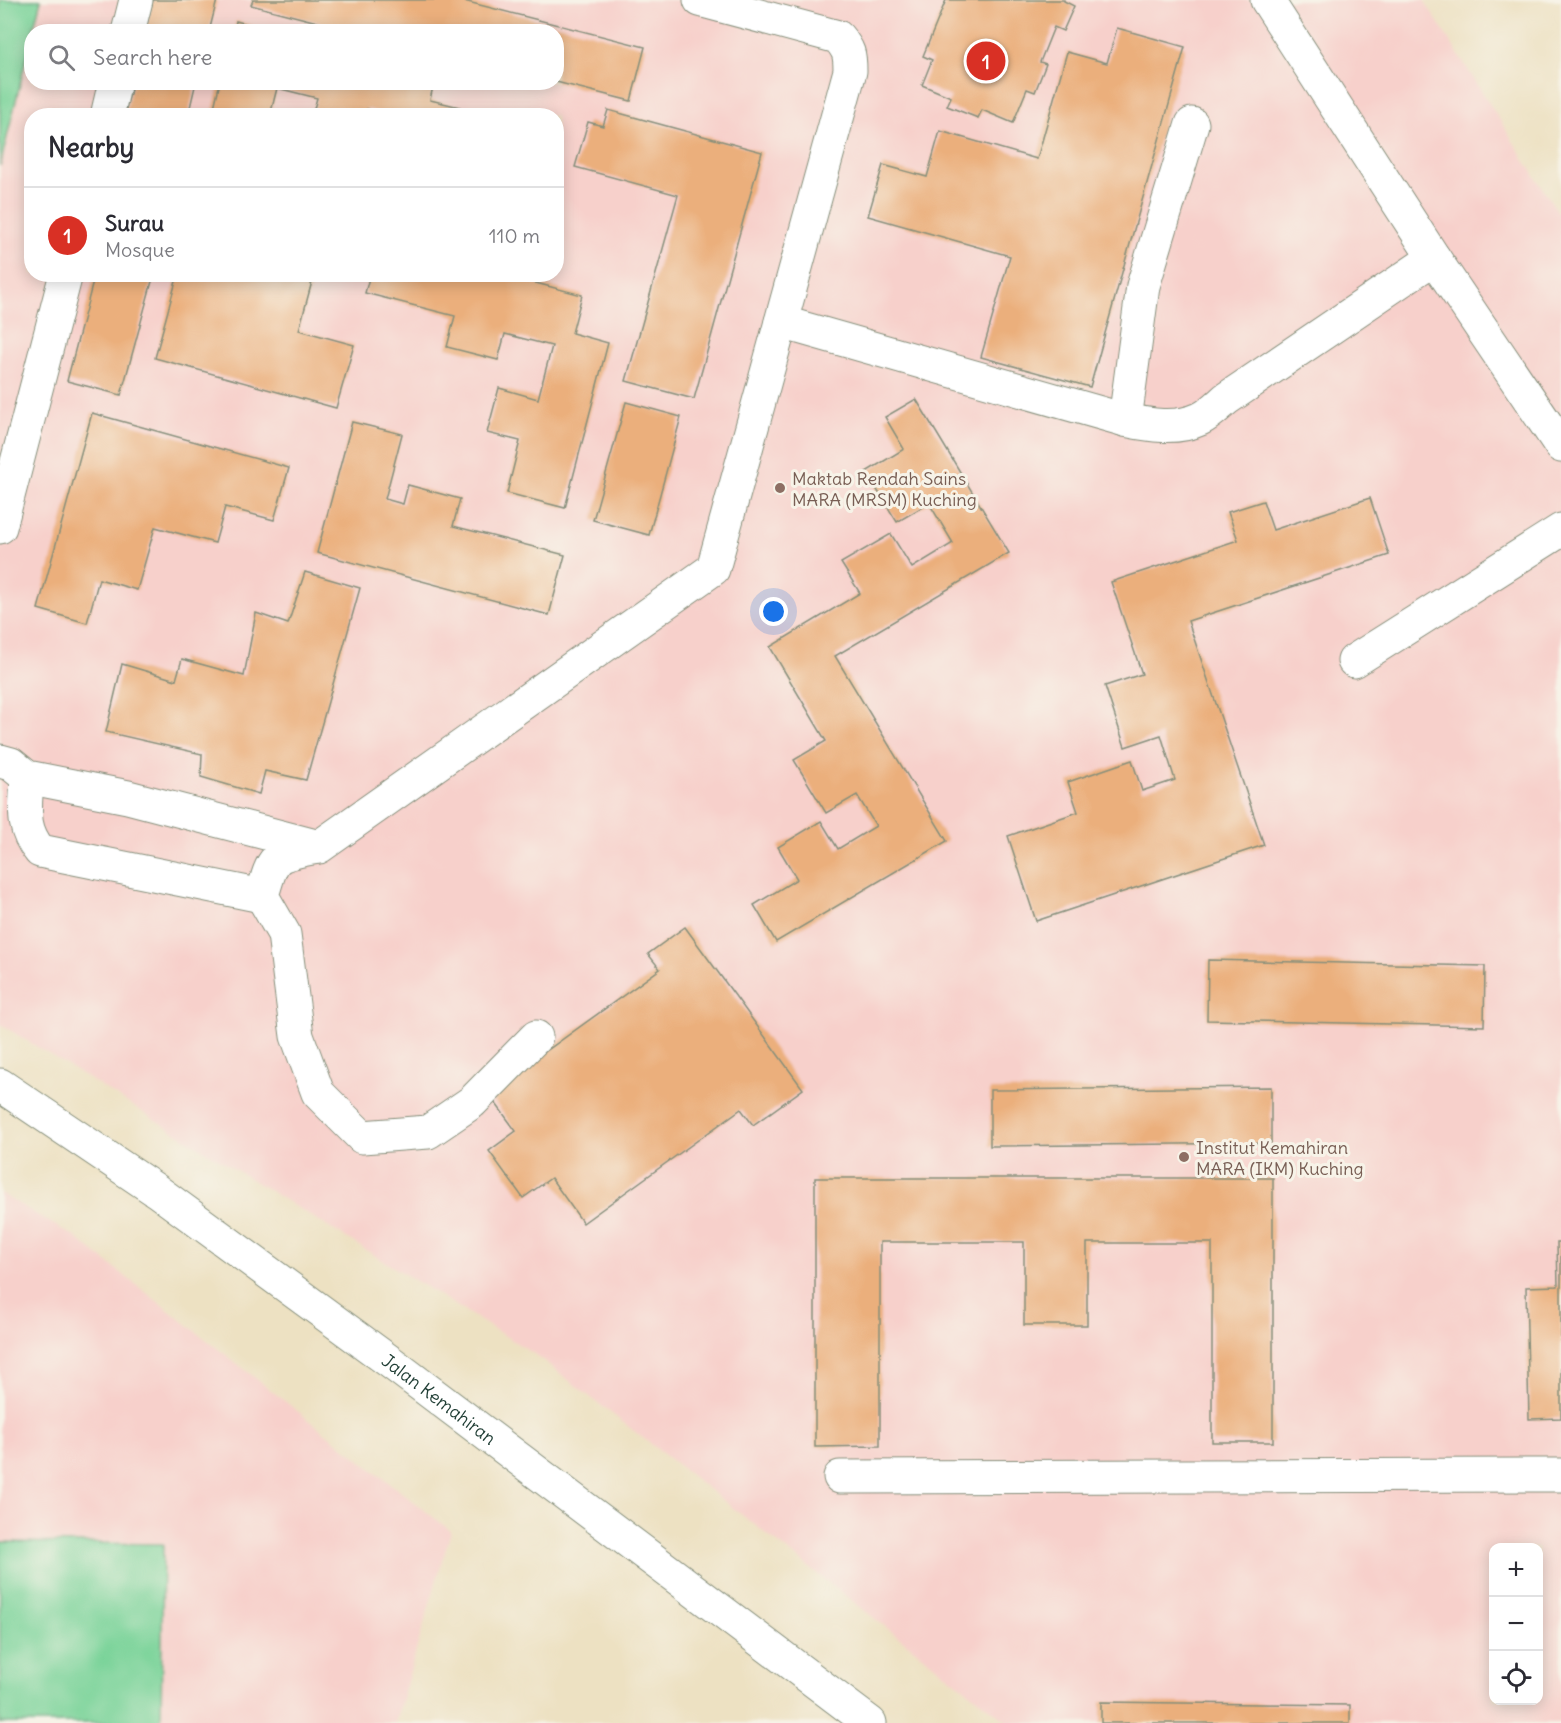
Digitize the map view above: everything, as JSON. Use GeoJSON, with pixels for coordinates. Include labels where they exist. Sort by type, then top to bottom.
{"type":"FeatureCollection","features":[{"type":"Feature","properties":{"kind":"lane"},"geometry":{"type":"LineString","coordinates":[[130,24],[136,0]]}},
{"type":"Feature","properties":{"kind":"lane"},"geometry":{"type":"LineString","coordinates":[[536,1037],[472,1102],[428,1132],[362,1137],[318,1093],[297,1036],[284,934],[262,897],[271,865],[283,854],[319,847],[713,569],[850,71],[848,49],[838,37],[700,0]]}},
{"type":"Feature","properties":{"kind":"lane"},"geometry":{"type":"LineString","coordinates":[[1267,0],[1434,258],[1561,446]]}},
{"type":"Feature","properties":{"kind":"lane"},"geometry":{"type":"LineString","coordinates":[[108,108],[113,90]]}},
{"type":"Feature","properties":{"kind":"lane"},"geometry":{"type":"LineString","coordinates":[[1125,420],[1143,286],[1192,124]]}},
{"type":"Feature","properties":{"kind":"lane"},"geometry":{"type":"LineString","coordinates":[[781,322],[1125,420],[1145,425],[1174,426],[1201,419],[1226,399],[1434,258]]}},
{"type":"Feature","properties":{"kind":"lane"},"geometry":{"type":"LineString","coordinates":[[0,527],[64,282]]}},
{"type":"Feature","properties":{"kind":"lane"},"geometry":{"type":"LineString","coordinates":[[1354,661],[1561,530]]}},
{"type":"Feature","properties":{"kind":"lane"},"geometry":{"type":"LineString","coordinates":[[0,760],[11,764],[27,777],[129,797],[319,847]]}},
{"type":"Feature","properties":{"kind":"lane"},"geometry":{"type":"LineString","coordinates":[[27,777],[27,829],[31,840],[40,851],[262,897]]}},
{"type":"Feature","properties":{"kind":"lane","name":"Jalan Kemahiran"},"geometry":{"type":"LineString","coordinates":[[0,1084],[176,1205],[402,1371],[870,1723]]}},
{"type":"Feature","properties":{"kind":"lane"},"geometry":{"type":"LineString","coordinates":[[840,1477],[1561,1475]]}},
{"type":"Feature","properties":{"kind":"shaded area","name":"Maktab Rendah Sains MARA (MRSM) Kuching"},"geometry":{"type":"Polygon","coordinates":[[[0,0],[1424,0],[1561,217],[1561,1723],[1009,1723],[539,1357],[0,1024],[0,0]]]}},
{"type":"Feature","properties":{"kind":"shaded area"},"geometry":{"type":"Polygon","coordinates":[[[0,1193],[75,1237],[451,1531],[395,1723],[0,1723],[0,1193]]]}},
{"type":"Feature","properties":{"kind":"green space"},"geometry":{"type":"Polygon","coordinates":[[[0,0],[41,0],[35,24],[24,24],[24,68],[0,166],[0,0]]]}},
{"type":"Feature","properties":{"kind":"green space"},"geometry":{"type":"Polygon","coordinates":[[[0,1542],[163,1544],[161,1723],[0,1723],[0,1542]]]}},
{"type":"Feature","properties":{"kind":"building"},"geometry":{"type":"Polygon","coordinates":[[[153,0],[217,0],[211,24],[147,24],[153,0]]]}},
{"type":"Feature","properties":{"kind":"building"},"geometry":{"type":"Polygon","coordinates":[[[253,0],[460,0],[554,24],[325,24],[251,5],[253,0]]]}},
{"type":"Feature","properties":{"kind":"building"},"geometry":{"type":"Polygon","coordinates":[[[946,0],[1064,0],[1074,6],[1063,31],[1054,27],[1040,62],[1046,64],[1035,92],[1027,89],[1013,123],[982,110],[978,118],[947,106],[951,97],[922,85],[932,60],[923,56],[946,0]]]}},
{"type":"Feature","properties":{"kind":"building"},"geometry":{"type":"Polygon","coordinates":[[[564,26],[645,47],[631,101],[564,84],[564,26]]]}},
{"type":"Feature","properties":{"kind":"building"},"geometry":{"type":"Polygon","coordinates":[[[1117,28],[1185,47],[1090,387],[981,357],[1010,256],[868,216],[883,165],[927,177],[940,131],[1037,159],[1067,52],[1107,63],[1117,28]]]}},
{"type":"Feature","properties":{"kind":"building"},"geometry":{"type":"Polygon","coordinates":[[[131,90],[194,90],[190,108],[126,108],[131,90]]]}},
{"type":"Feature","properties":{"kind":"building"},"geometry":{"type":"Polygon","coordinates":[[[218,90],[276,90],[272,108],[214,108],[218,90]]]}},
{"type":"Feature","properties":{"kind":"building"},"geometry":{"type":"Polygon","coordinates":[[[285,90],[432,90],[430,100],[460,107],[314,108],[317,98],[285,90]]]}},
{"type":"Feature","properties":{"kind":"building"},"geometry":{"type":"Polygon","coordinates":[[[608,110],[762,152],[694,399],[626,381],[678,195],[575,167],[588,122],[603,126],[608,110]]]}},
{"type":"Feature","properties":{"kind":"building"},"geometry":{"type":"Polygon","coordinates":[[[93,282],[152,282],[121,395],[67,381],[93,282]]]}},
{"type":"Feature","properties":{"kind":"building"},"geometry":{"type":"Polygon","coordinates":[[[176,282],[312,282],[299,330],[354,345],[336,408],[155,358],[176,282]]]}},
{"type":"Feature","properties":{"kind":"building"},"geometry":{"type":"Polygon","coordinates":[[[368,282],[532,282],[582,295],[572,333],[608,343],[565,508],[507,493],[520,441],[487,433],[499,388],[538,399],[552,346],[505,334],[498,360],[447,347],[455,316],[365,293],[368,282]]]}},
{"type":"Feature","properties":{"kind":"building"},"geometry":{"type":"Polygon","coordinates":[[[916,399],[1009,553],[835,656],[947,841],[776,942],[754,905],[797,879],[778,847],[821,821],[838,849],[876,826],[857,795],[826,813],[794,760],[826,741],[770,647],[860,593],[841,563],[891,534],[912,568],[953,543],[929,503],[897,522],[866,472],[904,449],[885,417],[916,399]]]}},
{"type":"Feature","properties":{"kind":"building"},"geometry":{"type":"Polygon","coordinates":[[[626,402],[681,417],[649,535],[593,520],[626,402]]]}},
{"type":"Feature","properties":{"kind":"building"},"geometry":{"type":"Polygon","coordinates":[[[92,413],[289,468],[274,520],[225,507],[215,543],[155,527],[137,590],[99,579],[87,623],[38,609],[92,413]]]}},
{"type":"Feature","properties":{"kind":"building"},"geometry":{"type":"Polygon","coordinates":[[[352,422],[402,434],[385,499],[403,504],[408,485],[460,499],[453,526],[565,555],[549,615],[317,553],[352,422]]]}},
{"type":"Feature","properties":{"kind":"building"},"geometry":{"type":"Polygon","coordinates":[[[1370,498],[1389,555],[1188,621],[1264,845],[1036,921],[1008,836],[1078,812],[1068,782],[1132,760],[1142,791],[1175,780],[1161,735],[1125,747],[1105,686],[1142,674],[1111,582],[1238,540],[1228,512],[1263,501],[1273,530],[1370,498]]]}},
{"type":"Feature","properties":{"kind":"building"},"geometry":{"type":"Polygon","coordinates":[[[305,572],[360,588],[306,780],[265,771],[259,794],[201,777],[202,754],[106,732],[122,664],[176,680],[182,659],[244,676],[256,613],[288,624],[305,572]]]}},
{"type":"Feature","properties":{"kind":"building"},"geometry":{"type":"Polygon","coordinates":[[[685,927],[803,1089],[753,1125],[741,1109],[583,1223],[551,1178],[523,1198],[489,1151],[516,1131],[488,1093],[660,969],[648,954],[685,927]]]}},
{"type":"Feature","properties":{"kind":"building"},"geometry":{"type":"Polygon","coordinates":[[[1208,960],[1485,966],[1484,1026],[1207,1020],[1208,960]]]}},
{"type":"Feature","properties":{"kind":"building"},"geometry":{"type":"Polygon","coordinates":[[[1271,1087],[1271,1143],[990,1146],[990,1090],[1271,1087]]]}},
{"type":"Feature","properties":{"kind":"building"},"geometry":{"type":"Polygon","coordinates":[[[815,1178],[1273,1178],[1273,1442],[1212,1442],[1212,1243],[1087,1243],[1087,1325],[1024,1325],[1024,1242],[880,1242],[880,1446],[815,1447],[815,1178]]]}},
{"type":"Feature","properties":{"kind":"building"},"geometry":{"type":"Polygon","coordinates":[[[1557,1242],[1561,1242],[1561,1418],[1529,1419],[1526,1287],[1558,1286],[1557,1242]]]}},
{"type":"Feature","properties":{"kind":"building"},"geometry":{"type":"Polygon","coordinates":[[[1101,1702],[1350,1705],[1350,1723],[1101,1723],[1101,1702]]]}},
{"type":"Feature","properties":{"kind":"place","name":"Surau"},"geometry":{"type":"Point","coordinates":[986,61]}},
{"type":"Feature","properties":{"kind":"place","name":"Maktab Rendah Sains MARA (MRSM) Kuching"},"geometry":{"type":"Point","coordinates":[780,488]}},
{"type":"Feature","properties":{"kind":"place","name":"Institut Kemahiran MARA (IKM) Kuching"},"geometry":{"type":"Point","coordinates":[1184,1157]}}]}
